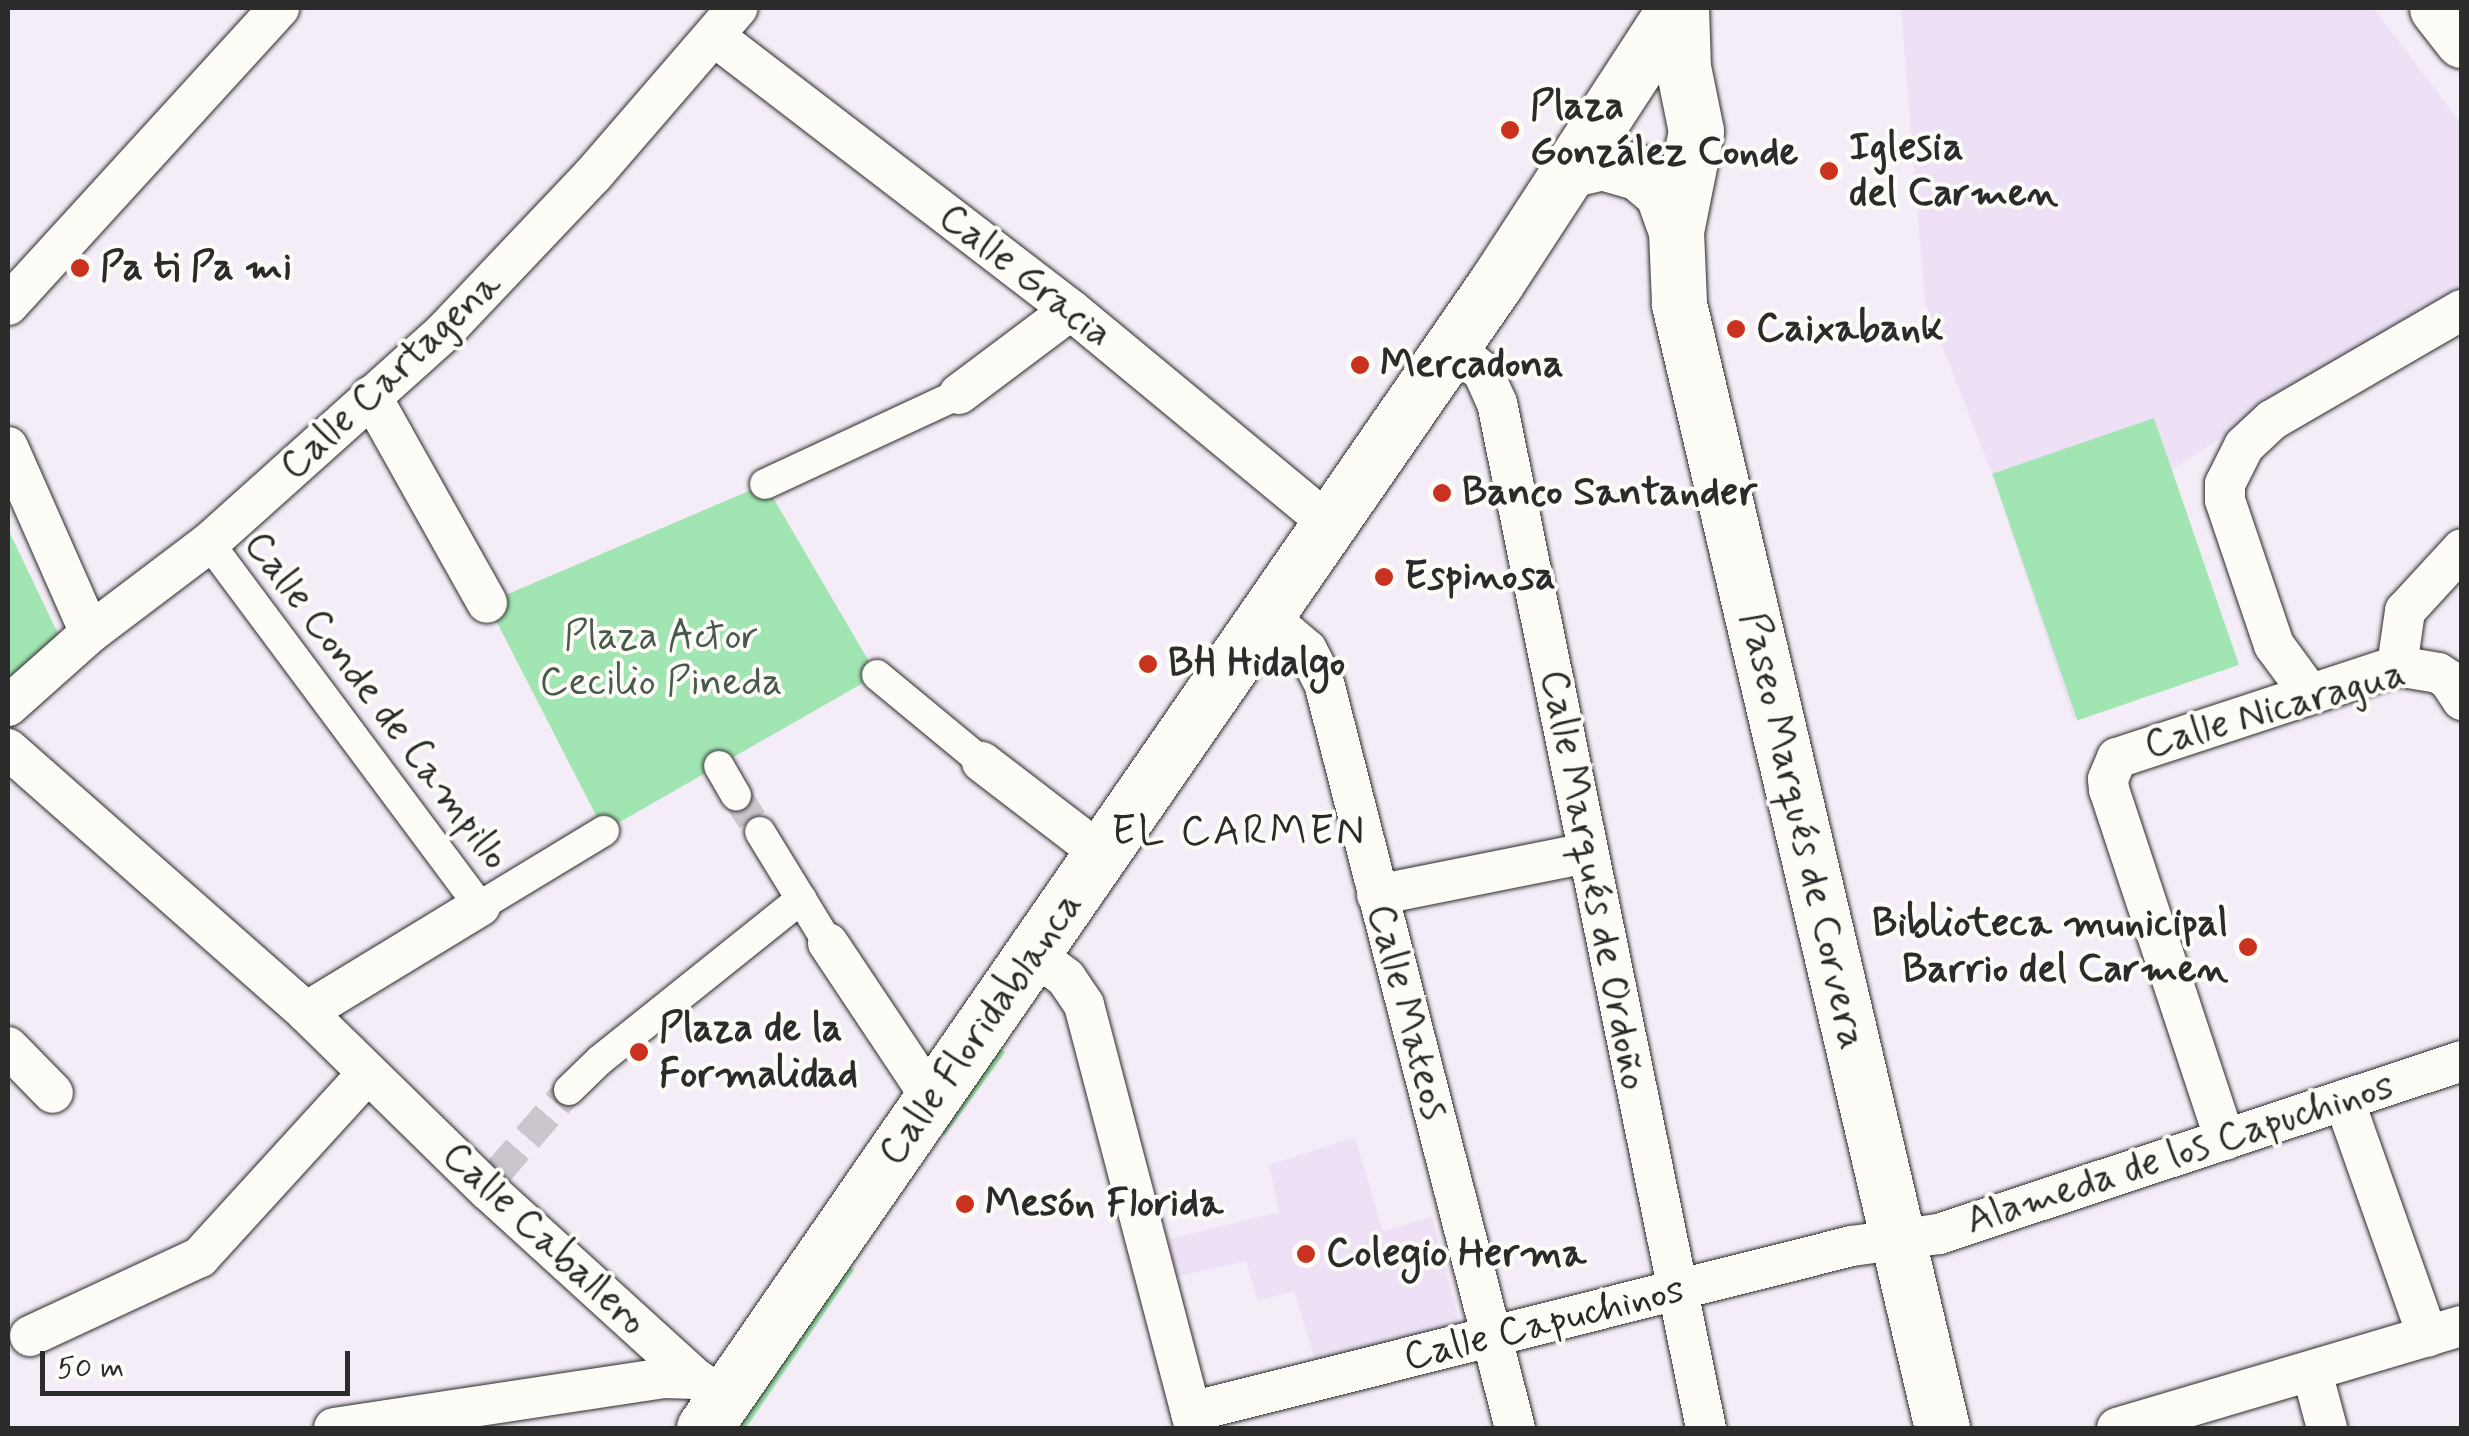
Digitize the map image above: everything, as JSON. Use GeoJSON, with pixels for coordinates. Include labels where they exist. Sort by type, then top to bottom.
{"type":"FeatureCollection","features":[{"type":"Feature","properties":{"kind":"main road"},"geometry":{"type":"LineString","coordinates":[[1568,170],[1678,8]]}},
{"type":"Feature","properties":{"kind":"main road"},"geometry":{"type":"LineString","coordinates":[[1676,232],[1696,131],[1678,8]]}},
{"type":"Feature","properties":{"kind":"main road"},"geometry":{"type":"LineString","coordinates":[[2437,8],[2462,40]]}},
{"type":"Feature","properties":{"kind":"main road"},"geometry":{"type":"LineString","coordinates":[[1568,170],[1602,162],[1638,172],[1662,192],[1676,232]]}},
{"type":"Feature","properties":{"kind":"main road","name":"Calle Floridablanca"},"geometry":{"type":"LineString","coordinates":[[708,1402],[932,1100],[1496,283],[1568,170]]}},
{"type":"Feature","properties":{"kind":"main road","name":"Paseo Marqués de Corvera"},"geometry":{"type":"LineString","coordinates":[[1676,232],[1679,304],[1942,1428]]}},
{"type":"Feature","properties":{"kind":"street"},"geometry":{"type":"LineString","coordinates":[[8,305],[279,8]]}},
{"type":"Feature","properties":{"kind":"street"},"geometry":{"type":"LineString","coordinates":[[1600,120],[1644,8]]}},
{"type":"Feature","properties":{"kind":"street","name":"Calle Gracia"},"geometry":{"type":"LineString","coordinates":[[725,22],[1330,524]]}},
{"type":"Feature","properties":{"kind":"street","name":"Calle Cartagena"},"geometry":{"type":"LineString","coordinates":[[8,706],[90,634],[209,543],[500,276],[725,22]]}},
{"type":"Feature","properties":{"kind":"street"},"geometry":{"type":"LineString","coordinates":[[765,484],[960,394],[1071,310]]}},
{"type":"Feature","properties":{"kind":"street"},"geometry":{"type":"LineString","coordinates":[[2310,694],[2274,645],[2225,500],[2225,484],[2232,466],[2257,432],[2462,310]]}},
{"type":"Feature","properties":{"kind":"street","name":"Calle Marqués de Ordoño"},"geometry":{"type":"LineString","coordinates":[[1452,347],[1483,372],[1497,403],[1706,1428]]}},
{"type":"Feature","properties":{"kind":"street"},"geometry":{"type":"LineString","coordinates":[[371,396],[487,603]]}},
{"type":"Feature","properties":{"kind":"street"},"geometry":{"type":"LineString","coordinates":[[8,447],[90,634]]}},
{"type":"Feature","properties":{"kind":"street","name":"Calle Conde de Campillo"},"geometry":{"type":"LineString","coordinates":[[209,543],[480,906]]}},
{"type":"Feature","properties":{"kind":"street"},"geometry":{"type":"LineString","coordinates":[[2397,666],[2405,612],[2462,549]]}},
{"type":"Feature","properties":{"kind":"street","name":"Calle Mateos"},"geometry":{"type":"LineString","coordinates":[[1267,616],[1307,650],[1324,683],[1515,1428]]}},
{"type":"Feature","properties":{"kind":"street","name":"Calle Nicaragua"},"geometry":{"type":"LineString","coordinates":[[2225,1140],[2108,779],[2117,758],[2397,666],[2438,673],[2449,680],[2462,700]]}},
{"type":"Feature","properties":{"kind":"street"},"geometry":{"type":"LineString","coordinates":[[877,675],[1102,854]]}},
{"type":"Feature","properties":{"kind":"street","name":"Calle Caballero"},"geometry":{"type":"LineString","coordinates":[[8,749],[493,1181],[708,1402]]}},
{"type":"Feature","properties":{"kind":"street"},"geometry":{"type":"LineString","coordinates":[[719,766],[736,795]]}},
{"type":"Feature","properties":{"kind":"street"},"geometry":{"type":"LineString","coordinates":[[306,1012],[604,831]]}},
{"type":"Feature","properties":{"kind":"street"},"geometry":{"type":"LineString","coordinates":[[760,832],[932,1100]]}},
{"type":"Feature","properties":{"kind":"street"},"geometry":{"type":"LineString","coordinates":[[1377,894],[1588,853]]}},
{"type":"Feature","properties":{"kind":"street"},"geometry":{"type":"LineString","coordinates":[[569,1090],[600,1060],[801,899]]}},
{"type":"Feature","properties":{"kind":"street"},"geometry":{"type":"LineString","coordinates":[[1034,953],[1072,985],[1089,1020],[1193,1420]]}},
{"type":"Feature","properties":{"kind":"street"},"geometry":{"type":"LineString","coordinates":[[8,1047],[53,1093]]}},
{"type":"Feature","properties":{"kind":"street","name":"Alameda de los Capuchinos"},"geometry":{"type":"LineString","coordinates":[[1898,1240],[1938,1234],[2462,1061]]}},
{"type":"Feature","properties":{"kind":"street"},"geometry":{"type":"LineString","coordinates":[[30,1336],[200,1258],[368,1072]]}},
{"type":"Feature","properties":{"kind":"street"},"geometry":{"type":"LineString","coordinates":[[2117,1428],[2444,1332],[2344,1100]]}},
{"type":"Feature","properties":{"kind":"street","name":"Calle Capuchinos"},"geometry":{"type":"LineString","coordinates":[[1193,1420],[1491,1336],[1852,1246],[1898,1240]]}},
{"type":"Feature","properties":{"kind":"street"},"geometry":{"type":"LineString","coordinates":[[2312,1372],[2326,1428]]}},
{"type":"Feature","properties":{"kind":"street"},"geometry":{"type":"LineString","coordinates":[[334,1428],[475,1418],[664,1378],[708,1402]]}},
{"type":"Feature","properties":{"kind":"shaded area"},"geometry":{"type":"Polygon","coordinates":[[[1901,8],[2373,8],[2461,123],[2461,286],[2172,469],[2237,665],[2073,719],[1991,471],[1925,302],[1901,8]]]}},
{"type":"Feature","properties":{"kind":"shaded area","name":"Colegio Herma"},"geometry":{"type":"Polygon","coordinates":[[[1355,1137],[1383,1231],[1432,1217],[1460,1326],[1316,1363],[1294,1291],[1258,1301],[1246,1261],[1175,1277],[1167,1240],[1279,1212],[1269,1165],[1355,1137]]]}},
{"type":"Feature","properties":{"kind":"green space"},"geometry":{"type":"Polygon","coordinates":[[[2154,418],[2239,665],[2077,720],[1992,474],[2154,418]]]}},
{"type":"Feature","properties":{"kind":"green space","name":"Plaza Actor Cecilio Pineda"},"geometry":{"type":"Polygon","coordinates":[[[765,484],[877,675],[604,831],[487,603],[765,484]]]}},
{"type":"Feature","properties":{"kind":"green space"},"geometry":{"type":"Polygon","coordinates":[[[8,529],[61,640],[8,687],[8,529]]]}},
{"type":"Feature","properties":{"kind":"green space"},"geometry":{"type":"Polygon","coordinates":[[[998,1047],[1005,1052],[945,1136],[937,1130],[998,1047]]]}},
{"type":"Feature","properties":{"kind":"green space"},"geometry":{"type":"Polygon","coordinates":[[[847,1265],[854,1270],[746,1428],[734,1428],[847,1265]]]}},
{"type":"Feature","properties":{"kind":"tunnel"},"geometry":{"type":"LineString","coordinates":[[736,795],[760,832]]}},
{"type":"Feature","properties":{"kind":"tunnel"},"geometry":{"type":"LineString","coordinates":[[498,1172],[569,1090]]}},
{"type":"Feature","properties":{"kind":"place","name":"Plaza González Conde"},"geometry":{"type":"Point","coordinates":[1510,130]}},
{"type":"Feature","properties":{"kind":"place","name":"Iglesia del Carmen"},"geometry":{"type":"Point","coordinates":[1829,171]}},
{"type":"Feature","properties":{"kind":"place","name":"Pa ti Pa mi"},"geometry":{"type":"Point","coordinates":[80,268]}},
{"type":"Feature","properties":{"kind":"place","name":"Caixabank"},"geometry":{"type":"Point","coordinates":[1736,329]}},
{"type":"Feature","properties":{"kind":"place","name":"Mercadona"},"geometry":{"type":"Point","coordinates":[1360,365]}},
{"type":"Feature","properties":{"kind":"place","name":"Banco Santander"},"geometry":{"type":"Point","coordinates":[1442,493]}},
{"type":"Feature","properties":{"kind":"place","name":"Espinosa"},"geometry":{"type":"Point","coordinates":[1384,577]}},
{"type":"Feature","properties":{"kind":"place","name":"BH Hidalgo"},"geometry":{"type":"Point","coordinates":[1148,664]}},
{"type":"Feature","properties":{"kind":"place","name":"Biblioteca municipal Barrio del Carmen"},"geometry":{"type":"Point","coordinates":[2248,947]}},
{"type":"Feature","properties":{"kind":"place","name":"Plaza de la Formalidad"},"geometry":{"type":"Point","coordinates":[639,1052]}},
{"type":"Feature","properties":{"kind":"place","name":"Mesón Florida"},"geometry":{"type":"Point","coordinates":[965,1204]}},
{"type":"Feature","properties":{"kind":"place","name":"Colegio Herma"},"geometry":{"type":"Point","coordinates":[1306,1254]}},
{"type":"Feature","properties":{"kind":"district","name":"EL CARMEN"},"geometry":{"type":"Point","coordinates":[1239,833]}}]}
